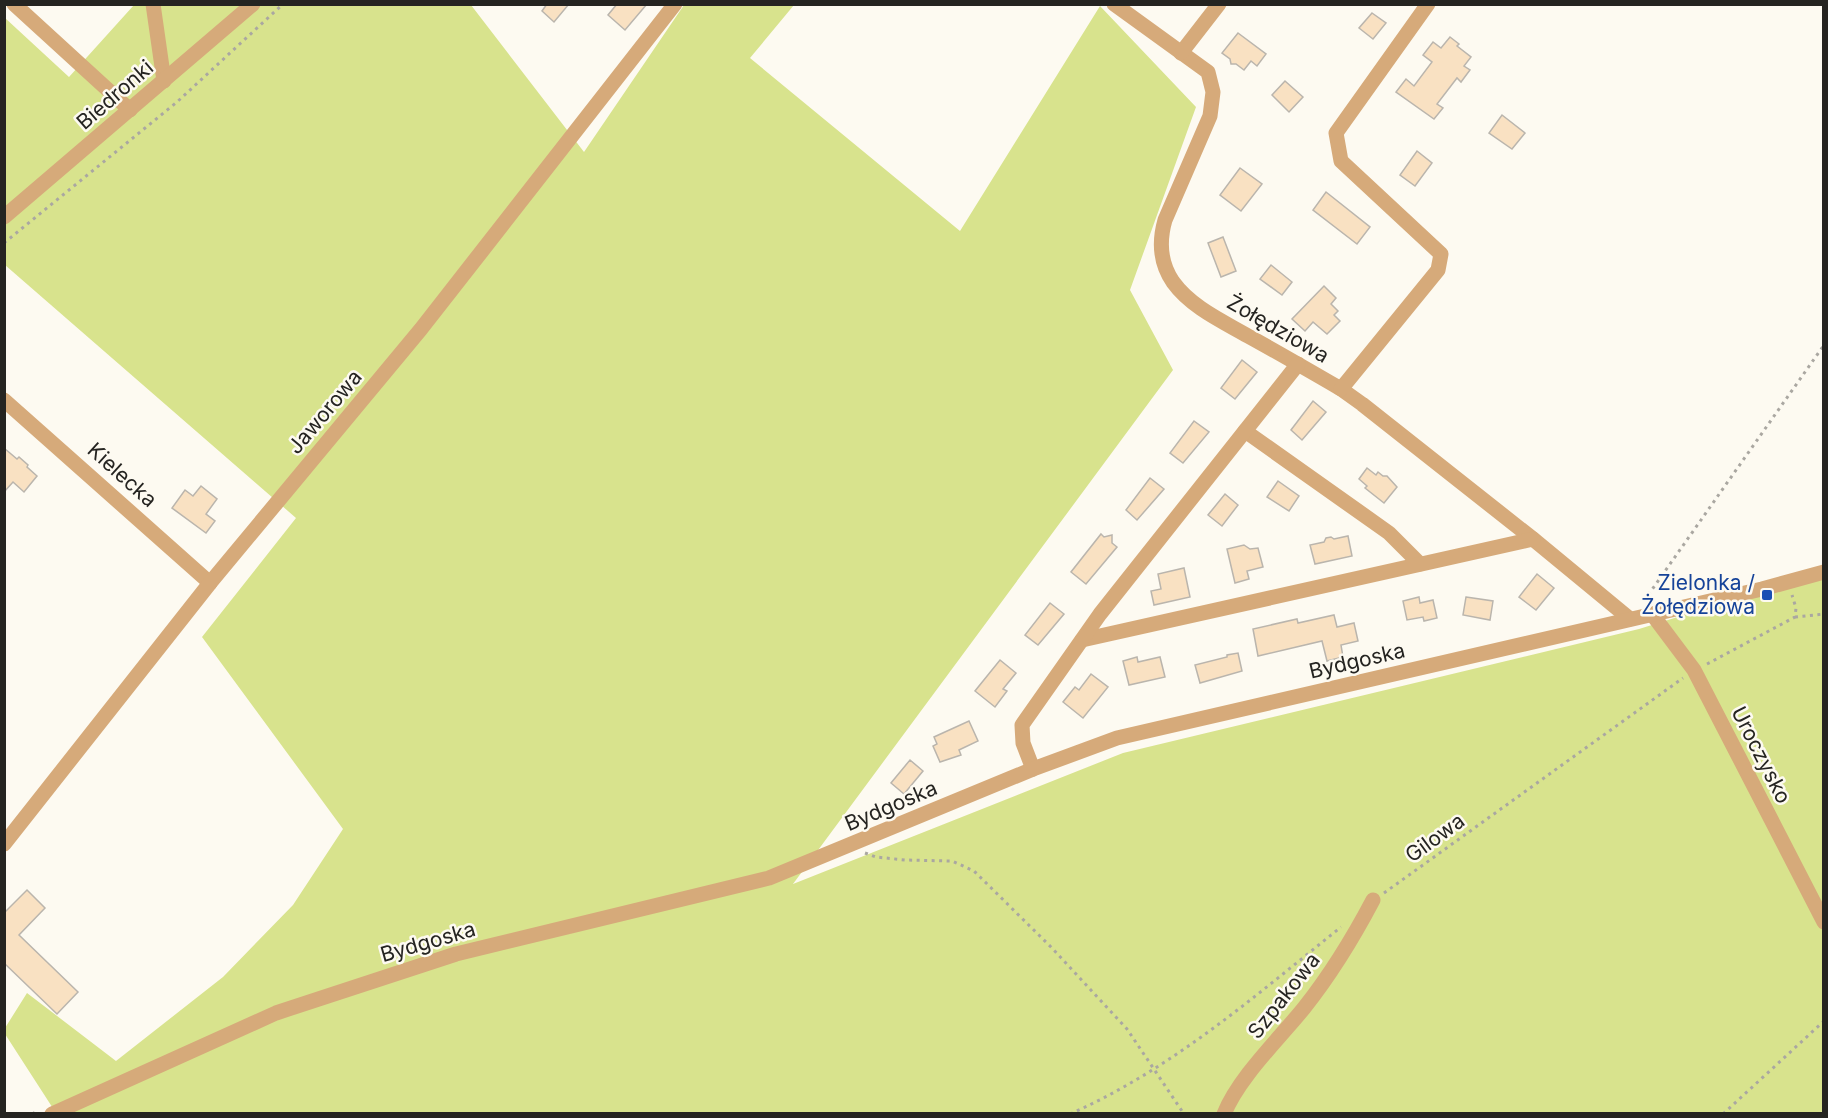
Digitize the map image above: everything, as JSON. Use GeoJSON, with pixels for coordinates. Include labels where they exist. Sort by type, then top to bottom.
{"type":"FeatureCollection","features":[{"type":"Feature","properties":{"kind":"street"},"geometry":{"type":"LineString","coordinates":[[14,4],[130,111]]}},
{"type":"Feature","properties":{"kind":"street"},"geometry":{"type":"LineString","coordinates":[[153,4],[164,81]]}},
{"type":"Feature","properties":{"kind":"street","name":"Biedronki"},"geometry":{"type":"LineString","coordinates":[[4,217],[253,4]]}},
{"type":"Feature","properties":{"kind":"street","name":"Jaworowa"},"geometry":{"type":"LineString","coordinates":[[4,844],[210,583],[421,329],[675,4]]}},
{"type":"Feature","properties":{"kind":"street","name":"Żołędziowa"},"geometry":{"type":"LineString","coordinates":[[1114,4],[1208,72],[1213,92],[1210,116],[1165,220],[1161,243],[1166,268],[1172,281],[1192,302],[1341,389],[1533,539],[1630,619]]}},
{"type":"Feature","properties":{"kind":"street"},"geometry":{"type":"LineString","coordinates":[[1181,52],[1219,4]]}},
{"type":"Feature","properties":{"kind":"street"},"geometry":{"type":"LineString","coordinates":[[1341,389],[1438,270],[1441,254],[1341,161],[1336,133],[1428,4]]}},
{"type":"Feature","properties":{"kind":"street"},"geometry":{"type":"LineString","coordinates":[[1033,769],[1023,743],[1022,725],[1100,614],[1298,364]]}},
{"type":"Feature","properties":{"kind":"street","name":"Kielecka"},"geometry":{"type":"LineString","coordinates":[[4,400],[210,583]]}},
{"type":"Feature","properties":{"kind":"street"},"geometry":{"type":"LineString","coordinates":[[1245,431],[1389,534],[1420,564]]}},
{"type":"Feature","properties":{"kind":"street"},"geometry":{"type":"LineString","coordinates":[[1082,640],[1533,539]]}},
{"type":"Feature","properties":{"kind":"street","name":"Bydgoska"},"geometry":{"type":"LineString","coordinates":[[52,1113],[310,1000],[456,954],[744,886],[769,878],[1033,769],[1117,738],[1652,615],[1824,572]]}},
{"type":"Feature","properties":{"kind":"street","name":"Uroczysko"},"geometry":{"type":"LineString","coordinates":[[1652,615],[1694,670],[1824,922]]}},
{"type":"Feature","properties":{"kind":"street","name":"Szpakowa"},"geometry":{"type":"LineString","coordinates":[[1224,1113],[1236,1092],[1306,1005],[1351,943],[1373,900]]}},
{"type":"Feature","properties":{"kind":"path"},"geometry":{"type":"LineString","coordinates":[[4,243],[177,102],[283,4]]}},
{"type":"Feature","properties":{"kind":"path"},"geometry":{"type":"LineString","coordinates":[[1630,619],[1688,541],[1824,345]]}},
{"type":"Feature","properties":{"kind":"path"},"geometry":{"type":"LineString","coordinates":[[1788,582],[1796,608],[1795,616],[1824,614]]}},
{"type":"Feature","properties":{"kind":"path","name":"Gilowa"},"geometry":{"type":"LineString","coordinates":[[1373,900],[1694,670],[1795,616]]}},
{"type":"Feature","properties":{"kind":"path"},"geometry":{"type":"LineString","coordinates":[[851,845],[861,852],[876,857],[952,861],[974,871],[1052,948],[1127,1029],[1184,1113]]}},
{"type":"Feature","properties":{"kind":"path"},"geometry":{"type":"LineString","coordinates":[[1070,1113],[1096,1102],[1155,1068],[1221,1024],[1347,922]]}},
{"type":"Feature","properties":{"kind":"path"},"geometry":{"type":"LineString","coordinates":[[1723,1113],[1824,1021]]}},
{"type":"Feature","properties":{"kind":"green space"},"geometry":{"type":"Polygon","coordinates":[[[134,5],[471,5],[584,152],[684,5],[794,5],[750,58],[960,231],[1100,6],[1196,107],[1130,290],[1173,370],[793,884],[1123,753],[1639,629],[1823,572],[1823,1113],[56,1113],[5,1034],[5,1028],[27,993],[116,1061],[223,977],[293,905],[343,829],[202,637],[296,518],[5,265],[4,17],[69,77],[134,5]]]}},
{"type":"Feature","properties":{"kind":"building"},"geometry":{"type":"Polygon","coordinates":[[[547,4],[569,4],[554,22],[542,11],[547,4]]]}},
{"type":"Feature","properties":{"kind":"building"},"geometry":{"type":"Polygon","coordinates":[[[617,4],[647,4],[625,30],[608,15],[617,4]]]}},
{"type":"Feature","properties":{"kind":"building"},"geometry":{"type":"Polygon","coordinates":[[[1372,13],[1386,23],[1373,39],[1359,28],[1372,13]]]}},
{"type":"Feature","properties":{"kind":"building"},"geometry":{"type":"Polygon","coordinates":[[[1238,33],[1266,54],[1257,66],[1251,61],[1244,70],[1236,64],[1231,64],[1230,59],[1222,53],[1238,33]]]}},
{"type":"Feature","properties":{"kind":"building"},"geometry":{"type":"Polygon","coordinates":[[[1450,37],[1471,57],[1464,66],[1470,70],[1461,82],[1457,78],[1437,104],[1443,108],[1434,119],[1396,92],[1406,79],[1414,86],[1432,62],[1423,55],[1433,42],[1441,48],[1450,37]]]}},
{"type":"Feature","properties":{"kind":"building"},"geometry":{"type":"Polygon","coordinates":[[[1285,81],[1303,97],[1289,112],[1272,95],[1285,81]]]}},
{"type":"Feature","properties":{"kind":"building"},"geometry":{"type":"Polygon","coordinates":[[[1502,115],[1525,133],[1512,149],[1489,133],[1502,115]]]}},
{"type":"Feature","properties":{"kind":"building"},"geometry":{"type":"Polygon","coordinates":[[[1417,151],[1432,163],[1415,186],[1400,175],[1417,151]]]}},
{"type":"Feature","properties":{"kind":"building"},"geometry":{"type":"Polygon","coordinates":[[[1240,168],[1262,184],[1241,211],[1220,195],[1240,168]]]}},
{"type":"Feature","properties":{"kind":"building"},"geometry":{"type":"Polygon","coordinates":[[[1326,192],[1370,227],[1357,244],[1313,210],[1326,192]]]}},
{"type":"Feature","properties":{"kind":"building"},"geometry":{"type":"Polygon","coordinates":[[[1223,237],[1236,271],[1221,277],[1208,243],[1223,237]]]}},
{"type":"Feature","properties":{"kind":"building"},"geometry":{"type":"Polygon","coordinates":[[[1271,265],[1292,282],[1282,295],[1260,279],[1271,265]]]}},
{"type":"Feature","properties":{"kind":"building"},"geometry":{"type":"Polygon","coordinates":[[[1324,286],[1336,298],[1331,304],[1338,311],[1334,315],[1340,321],[1327,334],[1313,322],[1305,331],[1292,319],[1324,286]]]}},
{"type":"Feature","properties":{"kind":"building"},"geometry":{"type":"Polygon","coordinates":[[[1242,360],[1257,372],[1235,399],[1221,388],[1242,360]]]}},
{"type":"Feature","properties":{"kind":"building"},"geometry":{"type":"Polygon","coordinates":[[[1313,401],[1326,412],[1302,440],[1291,430],[1313,401]]]}},
{"type":"Feature","properties":{"kind":"building"},"geometry":{"type":"Polygon","coordinates":[[[1194,421],[1209,432],[1183,463],[1170,453],[1194,421]]]}},
{"type":"Feature","properties":{"kind":"building"},"geometry":{"type":"Polygon","coordinates":[[[4,448],[17,459],[19,457],[37,476],[24,492],[13,482],[4,492],[4,448]]]}},
{"type":"Feature","properties":{"kind":"building"},"geometry":{"type":"Polygon","coordinates":[[[1367,468],[1376,475],[1378,472],[1387,476],[1397,487],[1384,503],[1365,488],[1367,486],[1359,479],[1367,468]]]}},
{"type":"Feature","properties":{"kind":"building"},"geometry":{"type":"Polygon","coordinates":[[[1150,478],[1164,489],[1137,520],[1126,510],[1150,478]]]}},
{"type":"Feature","properties":{"kind":"building"},"geometry":{"type":"Polygon","coordinates":[[[1278,481],[1299,496],[1289,511],[1267,497],[1278,481]]]}},
{"type":"Feature","properties":{"kind":"building"},"geometry":{"type":"Polygon","coordinates":[[[201,486],[217,499],[206,514],[215,521],[206,533],[172,508],[185,490],[193,496],[201,486]]]}},
{"type":"Feature","properties":{"kind":"building"},"geometry":{"type":"Polygon","coordinates":[[[1225,494],[1238,505],[1222,526],[1208,515],[1225,494]]]}},
{"type":"Feature","properties":{"kind":"building"},"geometry":{"type":"Polygon","coordinates":[[[1101,534],[1104,537],[1112,535],[1112,543],[1117,547],[1086,584],[1071,572],[1101,534]]]}},
{"type":"Feature","properties":{"kind":"building"},"geometry":{"type":"Polygon","coordinates":[[[1348,536],[1352,556],[1315,564],[1310,545],[1324,542],[1326,538],[1348,536]]]}},
{"type":"Feature","properties":{"kind":"building"},"geometry":{"type":"Polygon","coordinates":[[[1244,545],[1250,549],[1258,548],[1263,567],[1247,571],[1249,579],[1235,583],[1227,549],[1244,545]]]}},
{"type":"Feature","properties":{"kind":"building"},"geometry":{"type":"Polygon","coordinates":[[[1184,568],[1190,597],[1154,605],[1151,591],[1161,589],[1158,574],[1184,568]]]}},
{"type":"Feature","properties":{"kind":"building"},"geometry":{"type":"Polygon","coordinates":[[[1537,574],[1554,588],[1536,610],[1519,597],[1537,574]]]}},
{"type":"Feature","properties":{"kind":"building"},"geometry":{"type":"Polygon","coordinates":[[[1419,597],[1420,603],[1433,600],[1437,618],[1424,621],[1423,617],[1407,620],[1403,601],[1419,597]]]}},
{"type":"Feature","properties":{"kind":"building"},"geometry":{"type":"Polygon","coordinates":[[[1466,597],[1493,601],[1490,620],[1463,615],[1466,597]]]}},
{"type":"Feature","properties":{"kind":"building"},"geometry":{"type":"Polygon","coordinates":[[[1050,603],[1064,614],[1038,645],[1025,635],[1050,603]]]}},
{"type":"Feature","properties":{"kind":"building"},"geometry":{"type":"Polygon","coordinates":[[[1334,615],[1337,627],[1354,623],[1358,641],[1341,645],[1343,657],[1327,661],[1322,641],[1258,656],[1253,629],[1297,619],[1298,623],[1334,615]]]}},
{"type":"Feature","properties":{"kind":"building"},"geometry":{"type":"Polygon","coordinates":[[[1238,653],[1242,671],[1200,683],[1195,665],[1238,653]]]}},
{"type":"Feature","properties":{"kind":"building"},"geometry":{"type":"Polygon","coordinates":[[[1137,657],[1138,662],[1160,657],[1165,677],[1129,685],[1123,661],[1137,657]]]}},
{"type":"Feature","properties":{"kind":"building"},"geometry":{"type":"Polygon","coordinates":[[[1000,660],[1016,673],[1003,689],[1007,691],[995,707],[975,691],[1000,660]]]}},
{"type":"Feature","properties":{"kind":"building"},"geometry":{"type":"Polygon","coordinates":[[[1091,674],[1108,687],[1083,718],[1063,702],[1075,687],[1079,690],[1091,674]]]}},
{"type":"Feature","properties":{"kind":"building"},"geometry":{"type":"Polygon","coordinates":[[[969,721],[978,741],[959,750],[961,755],[940,762],[933,746],[937,744],[934,737],[969,721]]]}},
{"type":"Feature","properties":{"kind":"building"},"geometry":{"type":"Polygon","coordinates":[[[910,760],[923,771],[904,794],[891,783],[910,760]]]}},
{"type":"Feature","properties":{"kind":"building"},"geometry":{"type":"Polygon","coordinates":[[[27,890],[45,908],[19,935],[78,992],[57,1014],[4,963],[4,913],[27,890]]]}},
{"type":"Feature","properties":{"kind":"place","name":"Zielonka / Żołędziowa"},"geometry":{"type":"Point","coordinates":[1767,595]}}]}
